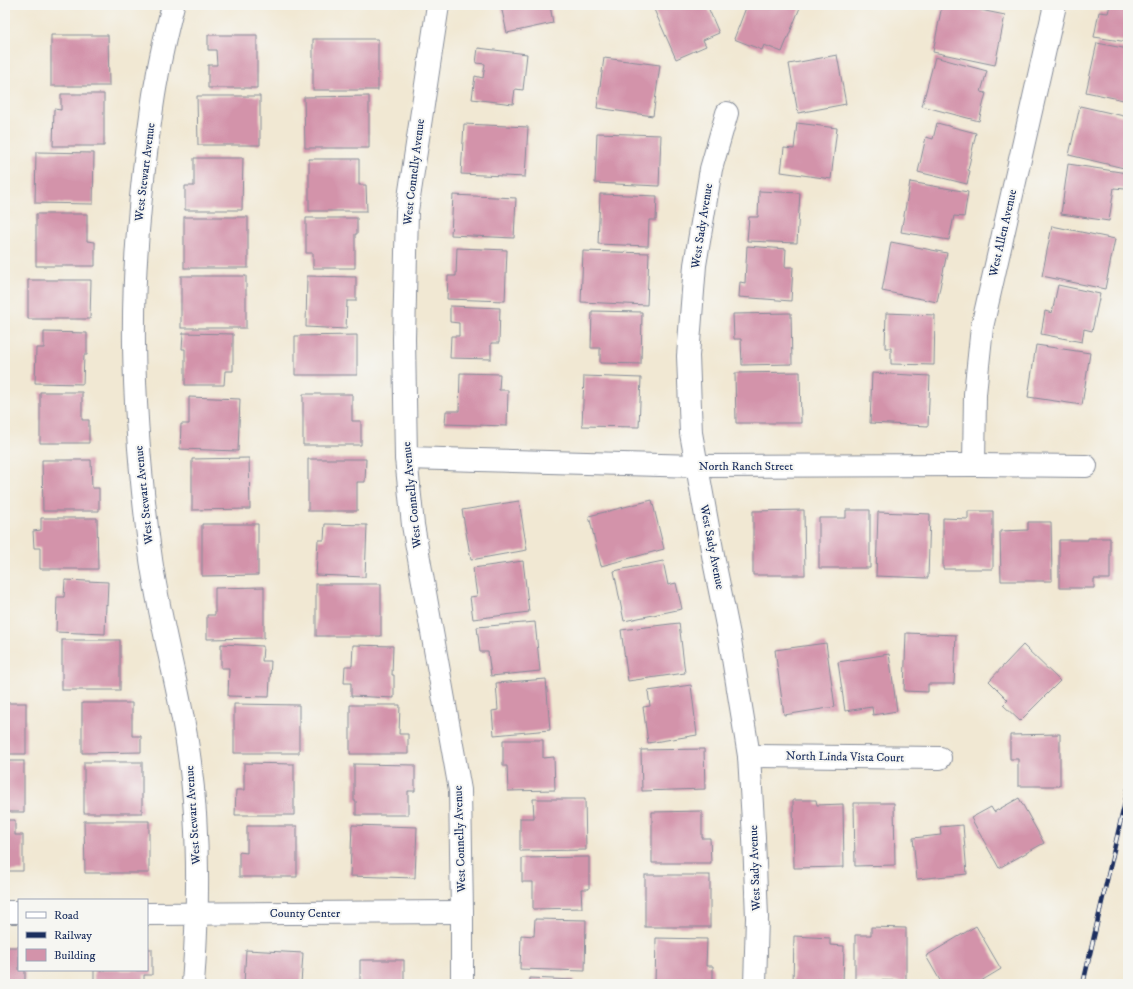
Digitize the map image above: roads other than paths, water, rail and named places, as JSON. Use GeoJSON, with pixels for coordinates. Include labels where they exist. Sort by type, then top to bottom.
{"type":"FeatureCollection","features":[{"type":"Feature","properties":{"kind":"street","name":"West Stewart Avenue"},"geometry":{"type":"LineString","coordinates":[[173,5],[156,78],[144,168],[138,238],[134,363],[140,465],[150,555],[186,736],[194,799],[197,856],[197,914],[194,984]]}},
{"type":"Feature","properties":{"kind":"street","name":"West Connelly Avenue"},"geometry":{"type":"LineString","coordinates":[[438,5],[407,212],[404,339],[406,458],[413,525],[460,790],[462,984]]}},
{"type":"Feature","properties":{"kind":"street","name":"West Allen Avenue"},"geometry":{"type":"LineString","coordinates":[[974,465],[975,394],[982,327],[1055,5]]}},
{"type":"Feature","properties":{"kind":"street","name":"West Sady Avenue"},"geometry":{"type":"LineString","coordinates":[[726,113],[711,168],[695,265],[688,356],[692,433],[697,466],[730,640],[749,756],[757,918],[755,984]]}},
{"type":"Feature","properties":{"kind":"street","name":"North Ranch Street"},"geometry":{"type":"LineString","coordinates":[[406,458],[697,466],[1086,466]]}},
{"type":"Feature","properties":{"kind":"street","name":"North Linda Vista Court"},"geometry":{"type":"LineString","coordinates":[[749,756],[940,758]]}},
{"type":"Feature","properties":{"kind":"street"},"geometry":{"type":"LineString","coordinates":[[5,912],[18,912]]}},
{"type":"Feature","properties":{"kind":"street","name":"County Center"},"geometry":{"type":"LineString","coordinates":[[148,914],[462,912]]}},
{"type":"Feature","properties":{"kind":"railway"},"geometry":{"type":"LineString","coordinates":[[1083,984],[1128,789]]}}]}
